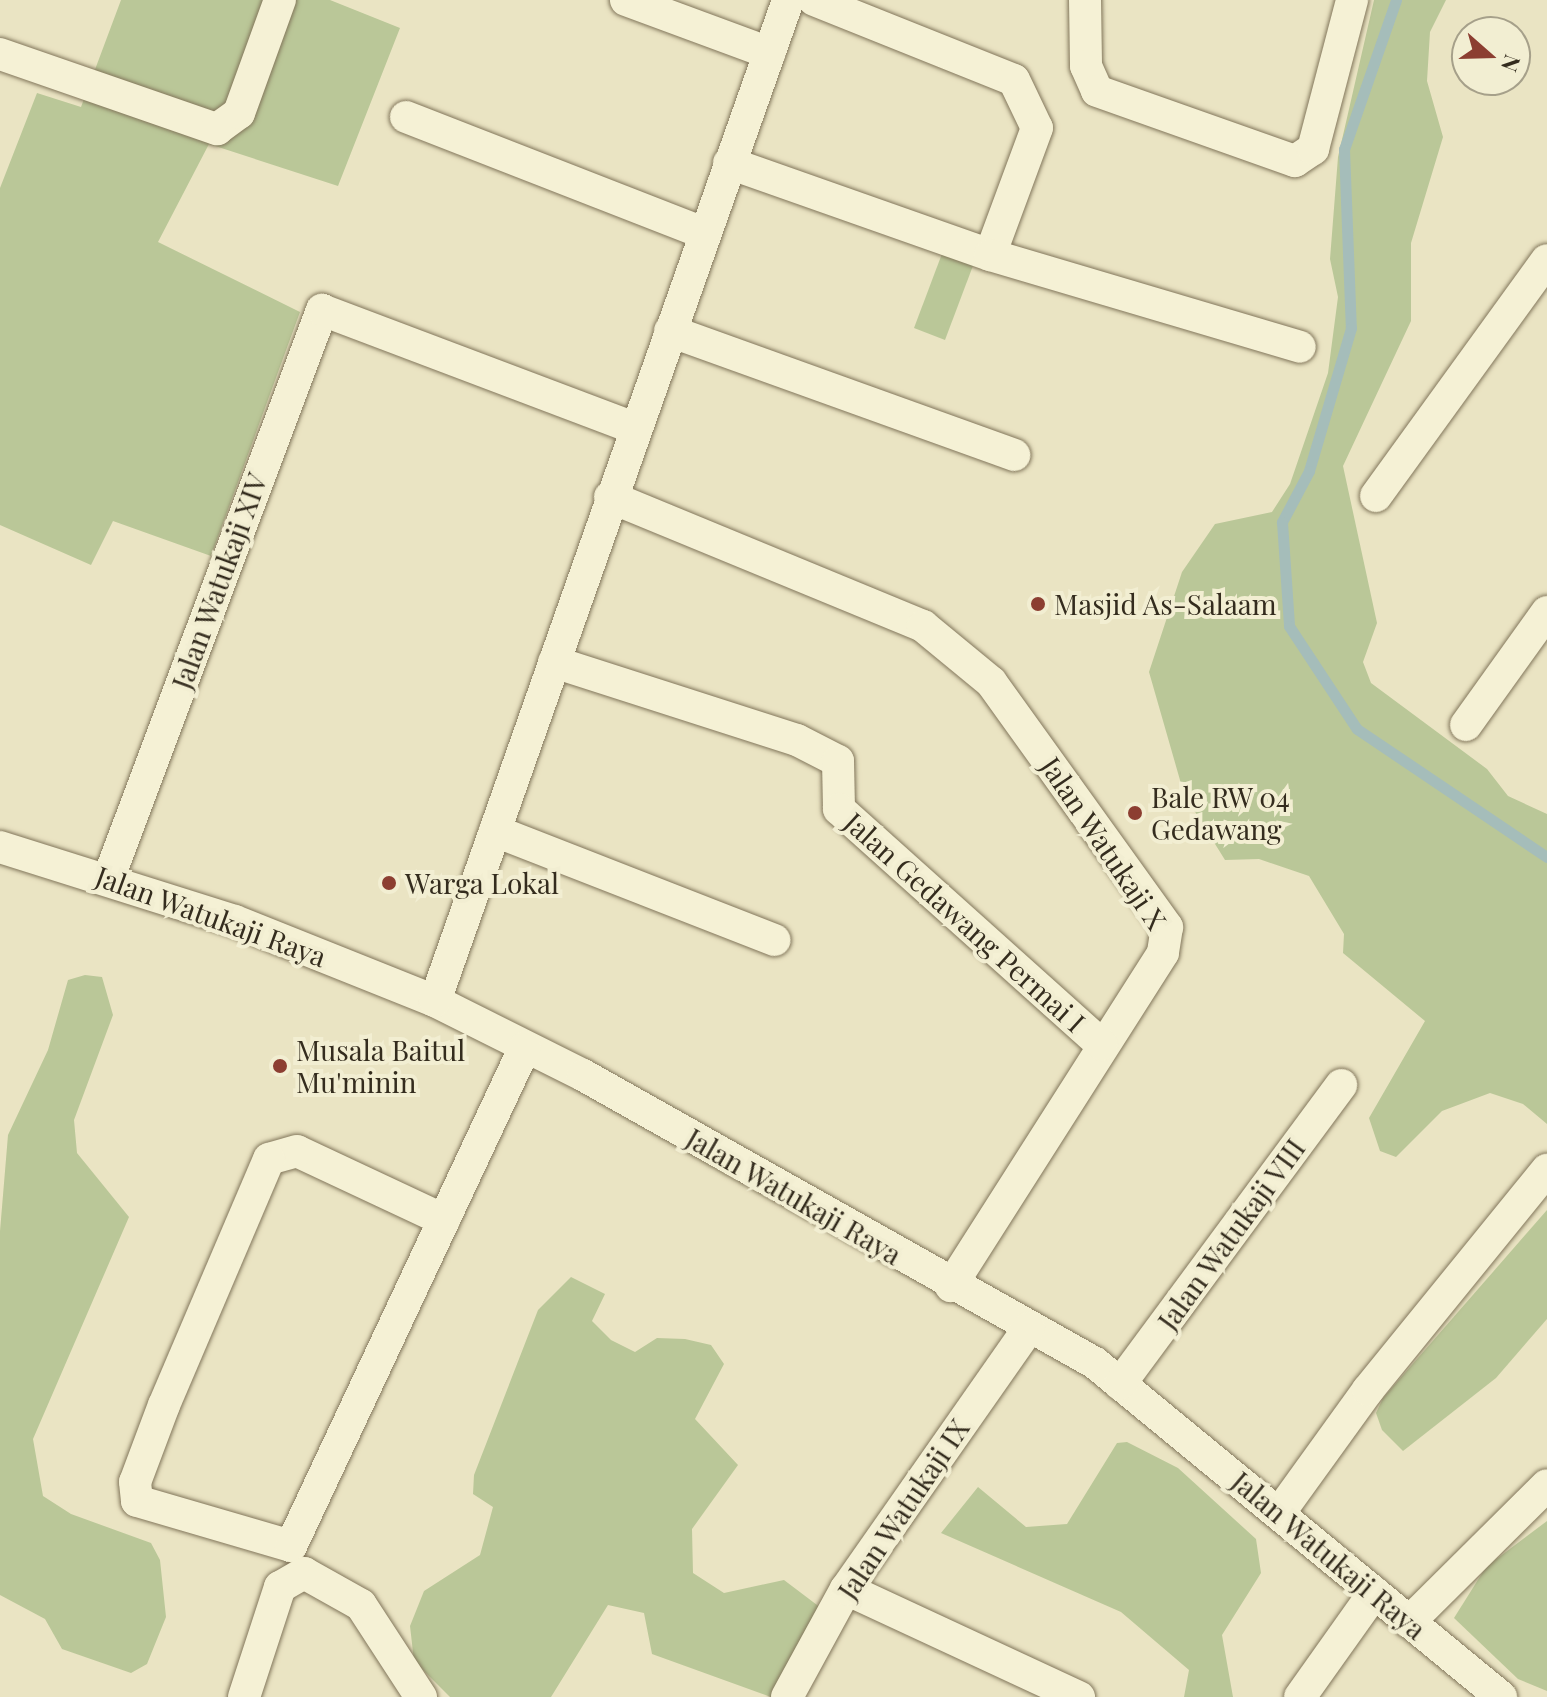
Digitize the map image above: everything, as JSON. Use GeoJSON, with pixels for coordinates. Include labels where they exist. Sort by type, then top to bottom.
{"type":"FeatureCollection","features":[{"type":"Feature","properties":{"kind":"street"},"geometry":{"type":"LineString","coordinates":[[0,54],[209,129],[239,113],[280,0]]}},
{"type":"Feature","properties":{"kind":"street"},"geometry":{"type":"LineString","coordinates":[[626,0],[769,53]]}},
{"type":"Feature","properties":{"kind":"street"},"geometry":{"type":"LineString","coordinates":[[435,1001],[634,428],[788,0]]}},
{"type":"Feature","properties":{"kind":"street"},"geometry":{"type":"LineString","coordinates":[[814,0],[1014,80],[1037,128],[990,255]]}},
{"type":"Feature","properties":{"kind":"street"},"geometry":{"type":"LineString","coordinates":[[1085,0],[1086,66],[1097,91],[1295,161],[1313,149],[1342,3]]}},
{"type":"Feature","properties":{"kind":"street"},"geometry":{"type":"LineString","coordinates":[[406,117],[703,233]]}},
{"type":"Feature","properties":{"kind":"street"},"geometry":{"type":"LineString","coordinates":[[729,163],[990,255],[1300,347]]}},
{"type":"Feature","properties":{"kind":"street"},"geometry":{"type":"LineString","coordinates":[[1376,496],[1547,260]]}},
{"type":"Feature","properties":{"kind":"street","name":"Jalan Watukaji XIV"},"geometry":{"type":"LineString","coordinates":[[109,877],[322,310],[634,428]]}},
{"type":"Feature","properties":{"kind":"street"},"geometry":{"type":"LineString","coordinates":[[670,331],[1014,455]]}},
{"type":"Feature","properties":{"kind":"street","name":"Jalan Watukaji X"},"geometry":{"type":"LineString","coordinates":[[610,497],[923,626],[991,682],[1167,927],[1163,953],[951,1286]]}},
{"type":"Feature","properties":{"kind":"street"},"geometry":{"type":"LineString","coordinates":[[1466,725],[1547,612]]}},
{"type":"Feature","properties":{"kind":"street","name":"Jalan Gedawang Permai I"},"geometry":{"type":"LineString","coordinates":[[554,662],[797,740],[838,761],[839,809],[1102,1045]]}},
{"type":"Feature","properties":{"kind":"street"},"geometry":{"type":"LineString","coordinates":[[495,831],[774,940]]}},
{"type":"Feature","properties":{"kind":"street","name":"Jalan Watukaji Raya"},"geometry":{"type":"LineString","coordinates":[[0,847],[109,877],[435,1001],[525,1047],[1029,1328],[1120,1384],[1280,1512],[1501,1697]]}},
{"type":"Feature","properties":{"kind":"street"},"geometry":{"type":"LineString","coordinates":[[444,1220],[297,1151],[269,1159],[164,1405],[135,1482],[137,1501],[291,1546],[444,1220],[525,1047]]}},
{"type":"Feature","properties":{"kind":"street","name":"Jalan Watukaji VIII"},"geometry":{"type":"LineString","coordinates":[[1120,1384],[1341,1085]]}},
{"type":"Feature","properties":{"kind":"street"},"geometry":{"type":"LineString","coordinates":[[1280,1512],[1368,1390],[1547,1170]]}},
{"type":"Feature","properties":{"kind":"street","name":"Jalan Watukaji IX"},"geometry":{"type":"LineString","coordinates":[[787,1697],[846,1589],[1029,1328]]}},
{"type":"Feature","properties":{"kind":"street"},"geometry":{"type":"LineString","coordinates":[[1409,1622],[1547,1485]]}},
{"type":"Feature","properties":{"kind":"street"},"geometry":{"type":"LineString","coordinates":[[244,1697],[280,1587],[304,1573],[361,1605],[421,1697]]}},
{"type":"Feature","properties":{"kind":"street"},"geometry":{"type":"LineString","coordinates":[[846,1589],[1079,1697]]}},
{"type":"Feature","properties":{"kind":"street"},"geometry":{"type":"LineString","coordinates":[[1300,1697],[1374,1593]]}},
{"type":"Feature","properties":{"kind":"green space"},"geometry":{"type":"Polygon","coordinates":[[[121,0],[330,0],[400,28],[338,186],[209,144],[158,242],[300,312],[211,556],[113,521],[91,565],[0,525],[0,188],[37,93],[81,107],[121,0]]]}},
{"type":"Feature","properties":{"kind":"green space"},"geometry":{"type":"Polygon","coordinates":[[[1374,0],[1446,0],[1430,32],[1427,81],[1443,137],[1411,243],[1411,321],[1343,466],[1377,623],[1363,662],[1371,683],[1487,769],[1508,796],[1547,814],[1547,1124],[1523,1104],[1490,1093],[1442,1111],[1396,1157],[1380,1151],[1369,1118],[1425,1021],[1343,953],[1344,934],[1309,876],[1259,859],[1225,860],[1184,794],[1149,672],[1182,572],[1215,524],[1272,512],[1290,484],[1328,373],[1338,297],[1330,259],[1338,157],[1374,0]]]}},
{"type":"Feature","properties":{"kind":"green space"},"geometry":{"type":"Polygon","coordinates":[[[943,251],[974,263],[945,340],[914,328],[943,251]]]}},
{"type":"Feature","properties":{"kind":"green space"},"geometry":{"type":"Polygon","coordinates":[[[85,975],[102,977],[113,1015],[74,1120],[77,1153],[129,1217],[33,1439],[43,1496],[71,1514],[151,1543],[160,1560],[166,1617],[147,1664],[131,1673],[62,1649],[45,1619],[0,1595],[0,1231],[8,1135],[48,1050],[68,980],[85,975]]]}},
{"type":"Feature","properties":{"kind":"green space"},"geometry":{"type":"Polygon","coordinates":[[[1547,1210],[1547,1319],[1496,1378],[1403,1451],[1382,1430],[1376,1413],[1383,1398],[1547,1210]]]}},
{"type":"Feature","properties":{"kind":"green space"},"geometry":{"type":"Polygon","coordinates":[[[571,1277],[605,1294],[592,1321],[611,1340],[635,1352],[657,1338],[685,1339],[711,1345],[724,1364],[695,1419],[738,1465],[692,1529],[693,1573],[724,1593],[784,1580],[821,1608],[771,1697],[652,1654],[644,1613],[608,1605],[551,1697],[450,1697],[414,1661],[410,1626],[424,1591],[480,1555],[493,1507],[473,1494],[474,1475],[538,1310],[571,1277]]]}},
{"type":"Feature","properties":{"kind":"green space"},"geometry":{"type":"Polygon","coordinates":[[[1127,1442],[1178,1468],[1256,1539],[1261,1573],[1222,1635],[1233,1697],[1184,1697],[1189,1670],[1121,1612],[941,1533],[978,1487],[1026,1527],[1067,1524],[1117,1443],[1127,1442]]]}},
{"type":"Feature","properties":{"kind":"green space"},"geometry":{"type":"Polygon","coordinates":[[[1547,1521],[1547,1691],[1518,1679],[1454,1618],[1486,1567],[1547,1521]]]}},
{"type":"Feature","properties":{"kind":"waterway"},"geometry":{"type":"LineString","coordinates":[[1396,0],[1344,149],[1351,328],[1309,471],[1282,522],[1289,626],[1357,729],[1547,857]]}},
{"type":"Feature","properties":{"kind":"place","name":"Masjid As-Salaam"},"geometry":{"type":"Point","coordinates":[1038,604]}},
{"type":"Feature","properties":{"kind":"place","name":"Bale RW 04 Gedawang"},"geometry":{"type":"Point","coordinates":[1135,813]}},
{"type":"Feature","properties":{"kind":"place","name":"Warga Lokal"},"geometry":{"type":"Point","coordinates":[389,883]}},
{"type":"Feature","properties":{"kind":"place","name":"Musala Baitul Mu'minin"},"geometry":{"type":"Point","coordinates":[280,1066]}}]}
